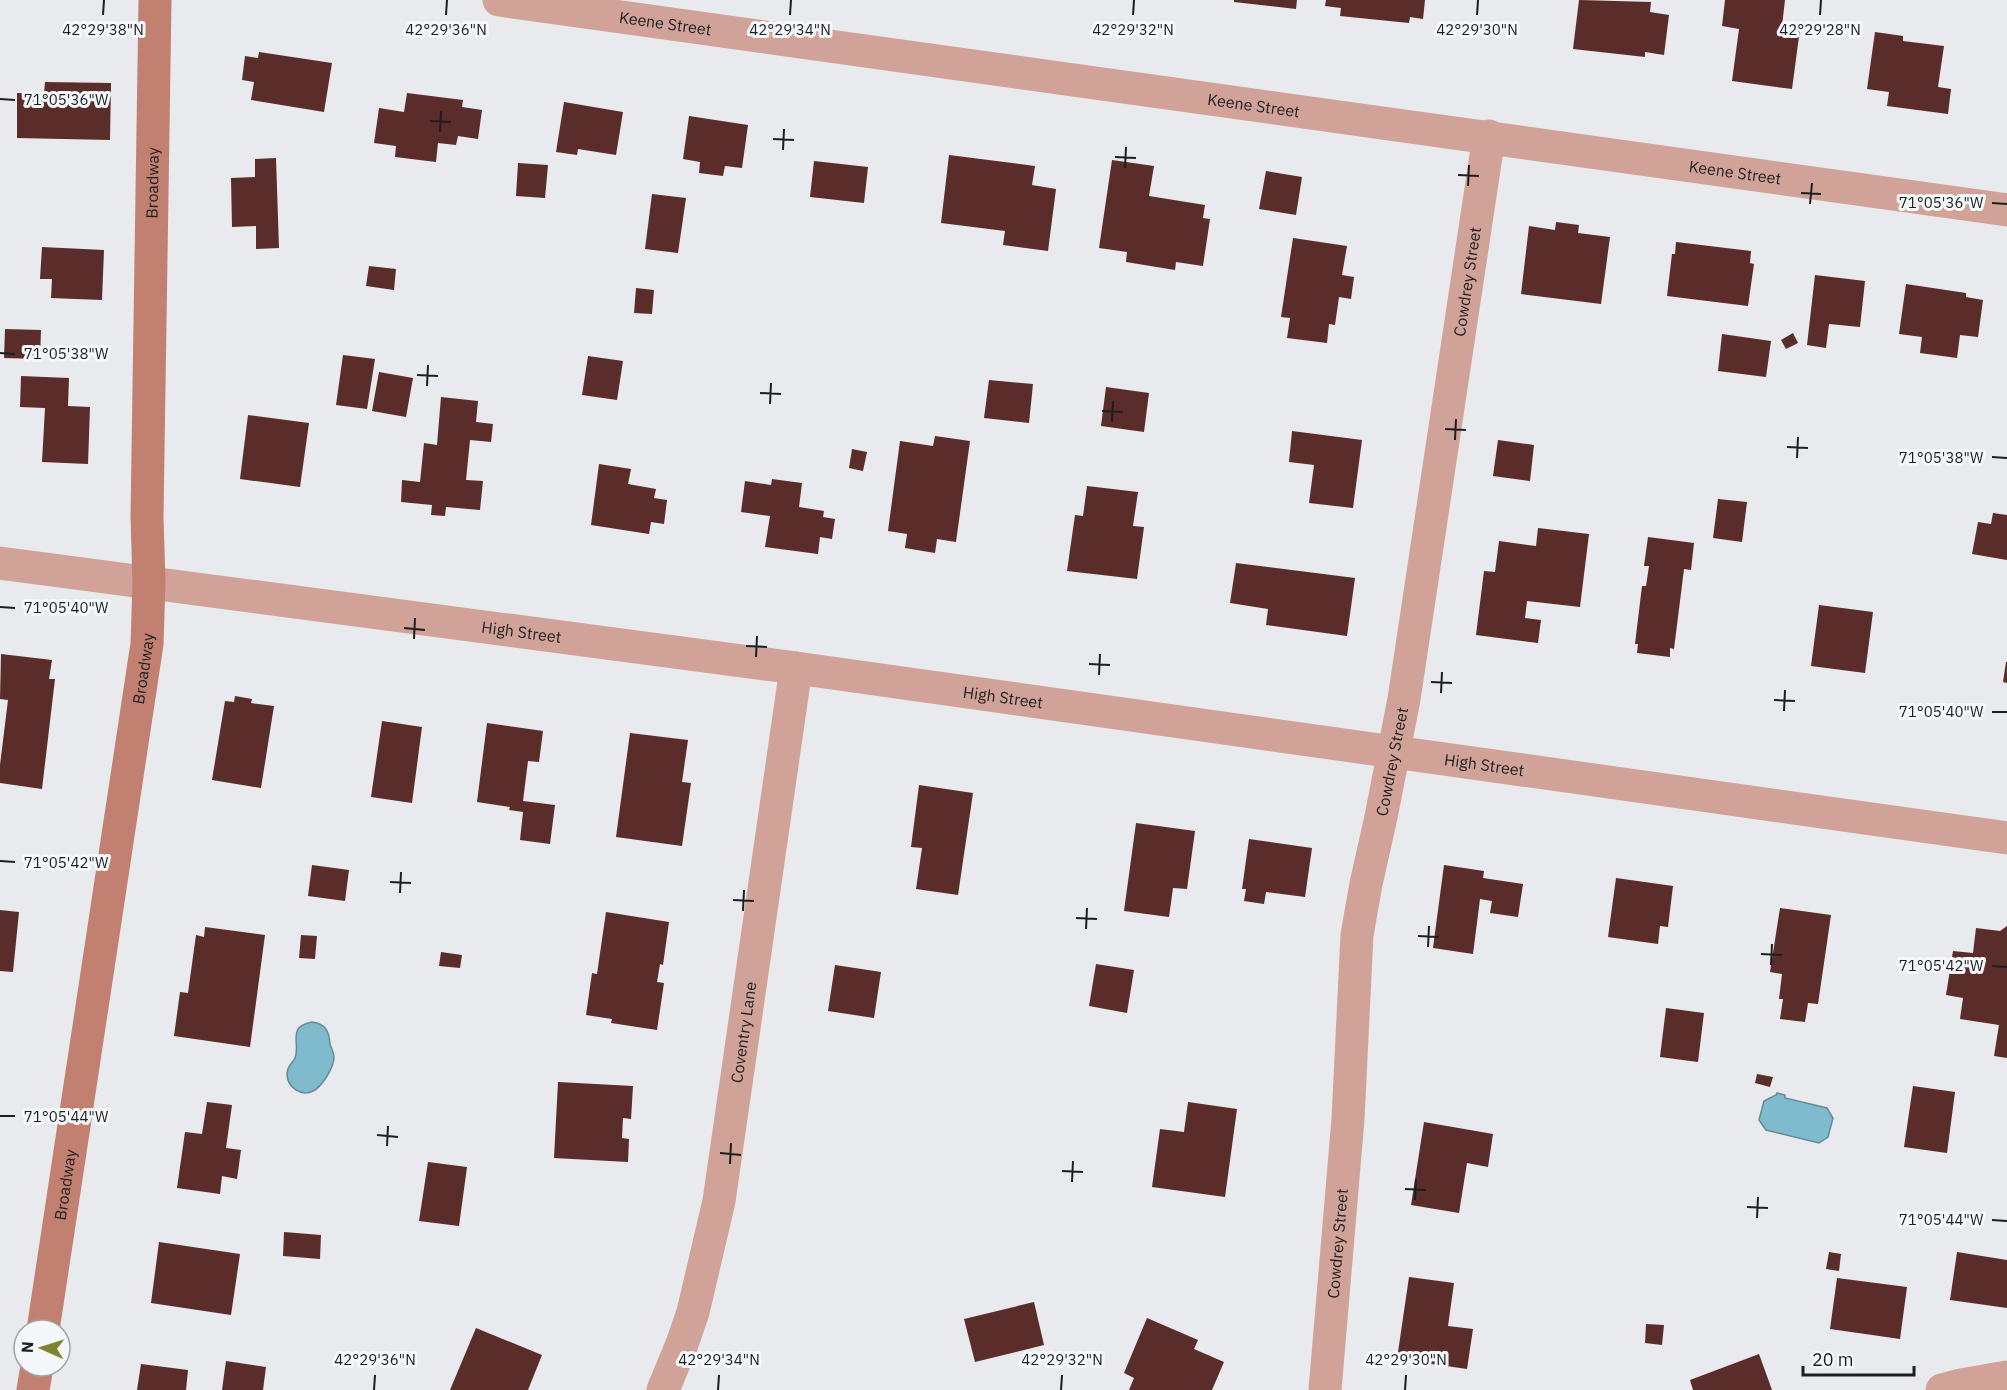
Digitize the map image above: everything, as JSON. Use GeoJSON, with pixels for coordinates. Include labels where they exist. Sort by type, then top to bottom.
{"type":"FeatureCollection","features":[{"type":"Feature","properties":{"kind":"main road","name":"Broadway"},"geometry":{"type":"LineString","coordinates":[[45,1318],[147,644],[155,0]]}},
{"type":"Feature","properties":{"kind":"street","name":"Keene Street"},"geometry":{"type":"LineString","coordinates":[[499,0],[1490,136],[2007,210]]}},
{"type":"Feature","properties":{"kind":"street","name":"Cowdrey Street"},"geometry":{"type":"LineString","coordinates":[[1325,1390],[1348,1119],[1355,953],[1366,884],[1404,699],[1490,136]]}},
{"type":"Feature","properties":{"kind":"street","name":"High Street"},"geometry":{"type":"LineString","coordinates":[[0,563],[796,668],[2007,838]]}},
{"type":"Feature","properties":{"kind":"street","name":"Coventry Lane"},"geometry":{"type":"LineString","coordinates":[[663,1390],[693,1312],[719,1201],[796,668]]}},
{"type":"Feature","properties":{"kind":"street"},"geometry":{"type":"LineString","coordinates":[[1942,1390],[2007,1377]]}},
{"type":"Feature","properties":{"kind":"water"},"geometry":{"type":"Polygon","coordinates":[[[312,1022],[321,1024],[326,1029],[334,1057],[324,1081],[313,1091],[304,1093],[292,1087],[287,1071],[295,1058],[296,1036],[299,1028],[312,1022]]]}},
{"type":"Feature","properties":{"kind":"water"},"geometry":{"type":"Polygon","coordinates":[[[1777,1093],[1785,1095],[1785,1098],[1827,1108],[1833,1118],[1828,1137],[1819,1143],[1766,1130],[1759,1120],[1764,1101],[1777,1093]]]}},
{"type":"Feature","properties":{"kind":"building"},"geometry":{"type":"Polygon","coordinates":[[[1234,0],[1297,0],[1296,9],[1234,2],[1234,0]]]}},
{"type":"Feature","properties":{"kind":"building"},"geometry":{"type":"Polygon","coordinates":[[[1326,0],[1425,0],[1423,19],[1410,17],[1409,23],[1340,16],[1341,8],[1325,6],[1326,0]]]}},
{"type":"Feature","properties":{"kind":"building"},"geometry":{"type":"Polygon","coordinates":[[[1579,0],[1651,2],[1650,12],[1669,15],[1664,55],[1645,52],[1645,57],[1573,49],[1579,0]]]}},
{"type":"Feature","properties":{"kind":"building"},"geometry":{"type":"Polygon","coordinates":[[[1725,0],[1785,0],[1782,26],[1800,29],[1792,89],[1732,81],[1739,29],[1722,26],[1725,0]]]}},
{"type":"Feature","properties":{"kind":"building"},"geometry":{"type":"Polygon","coordinates":[[[1875,32],[1903,36],[1903,41],[1944,46],[1938,87],[1951,89],[1948,114],[1887,106],[1889,92],[1867,89],[1875,32]]]}},
{"type":"Feature","properties":{"kind":"building"},"geometry":{"type":"Polygon","coordinates":[[[259,52],[332,63],[324,112],[251,100],[254,82],[242,80],[245,56],[258,58],[259,52]]]}},
{"type":"Feature","properties":{"kind":"building"},"geometry":{"type":"Polygon","coordinates":[[[45,82],[111,83],[110,140],[17,138],[17,93],[44,94],[45,82]]]}},
{"type":"Feature","properties":{"kind":"building"},"geometry":{"type":"Polygon","coordinates":[[[407,93],[463,100],[462,107],[482,110],[478,139],[458,136],[456,145],[438,143],[436,162],[395,157],[396,146],[374,143],[379,108],[404,112],[407,93]]]}},
{"type":"Feature","properties":{"kind":"building"},"geometry":{"type":"Polygon","coordinates":[[[564,102],[623,112],[616,155],[578,149],[577,155],[556,152],[564,102]]]}},
{"type":"Feature","properties":{"kind":"building"},"geometry":{"type":"Polygon","coordinates":[[[689,116],[748,125],[742,168],[725,166],[723,176],[699,173],[700,162],[683,159],[689,116]]]}},
{"type":"Feature","properties":{"kind":"building"},"geometry":{"type":"Polygon","coordinates":[[[949,155],[1035,166],[1032,185],[1056,189],[1048,251],[1003,245],[1005,231],[941,223],[949,155]]]}},
{"type":"Feature","properties":{"kind":"building"},"geometry":{"type":"Polygon","coordinates":[[[276,158],[279,248],[256,249],[256,226],[232,227],[231,178],[255,177],[255,159],[276,158]]]}},
{"type":"Feature","properties":{"kind":"building"},"geometry":{"type":"Polygon","coordinates":[[[1112,160],[1154,166],[1149,196],[1205,205],[1203,218],[1210,219],[1203,266],[1176,262],[1175,270],[1126,262],[1127,252],[1099,248],[1112,160]]]}},
{"type":"Feature","properties":{"kind":"building"},"geometry":{"type":"Polygon","coordinates":[[[814,161],[868,167],[864,203],[810,197],[814,161]]]}},
{"type":"Feature","properties":{"kind":"building"},"geometry":{"type":"Polygon","coordinates":[[[518,163],[548,165],[545,198],[516,196],[518,163]]]}},
{"type":"Feature","properties":{"kind":"building"},"geometry":{"type":"Polygon","coordinates":[[[1266,171],[1302,177],[1296,215],[1259,209],[1266,171]]]}},
{"type":"Feature","properties":{"kind":"building"},"geometry":{"type":"Polygon","coordinates":[[[652,194],[686,198],[678,253],[645,249],[652,194]]]}},
{"type":"Feature","properties":{"kind":"building"},"geometry":{"type":"Polygon","coordinates":[[[1556,222],[1579,225],[1578,233],[1610,237],[1601,304],[1521,294],[1529,226],[1555,230],[1556,222]]]}},
{"type":"Feature","properties":{"kind":"building"},"geometry":{"type":"Polygon","coordinates":[[[1293,238],[1347,246],[1342,275],[1354,277],[1351,299],[1339,297],[1335,325],[1329,324],[1327,343],[1287,338],[1290,318],[1281,317],[1293,238]]]}},
{"type":"Feature","properties":{"kind":"building"},"geometry":{"type":"Polygon","coordinates":[[[1676,242],[1751,251],[1750,263],[1754,264],[1748,306],[1667,296],[1672,254],[1675,254],[1676,242]]]}},
{"type":"Feature","properties":{"kind":"building"},"geometry":{"type":"Polygon","coordinates":[[[42,247],[104,250],[102,300],[51,298],[52,279],[40,279],[42,247]]]}},
{"type":"Feature","properties":{"kind":"building"},"geometry":{"type":"Polygon","coordinates":[[[369,266],[396,269],[394,290],[366,286],[369,266]]]}},
{"type":"Feature","properties":{"kind":"building"},"geometry":{"type":"Polygon","coordinates":[[[1815,275],[1865,281],[1860,327],[1829,324],[1826,348],[1807,345],[1815,275]]]}},
{"type":"Feature","properties":{"kind":"building"},"geometry":{"type":"Polygon","coordinates":[[[1906,284],[1966,293],[1966,297],[1983,300],[1978,337],[1960,335],[1957,358],[1920,353],[1922,337],[1899,334],[1906,284]]]}},
{"type":"Feature","properties":{"kind":"building"},"geometry":{"type":"Polygon","coordinates":[[[636,288],[654,290],[652,314],[634,313],[636,288]]]}},
{"type":"Feature","properties":{"kind":"building"},"geometry":{"type":"Polygon","coordinates":[[[5,329],[41,330],[40,359],[4,358],[5,329]]]}},
{"type":"Feature","properties":{"kind":"building"},"geometry":{"type":"Polygon","coordinates":[[[1793,333],[1798,343],[1786,349],[1781,340],[1793,333]]]}},
{"type":"Feature","properties":{"kind":"building"},"geometry":{"type":"Polygon","coordinates":[[[1722,334],[1771,341],[1766,377],[1718,371],[1722,334]]]}},
{"type":"Feature","properties":{"kind":"building"},"geometry":{"type":"Polygon","coordinates":[[[343,355],[375,359],[367,409],[336,405],[343,355]]]}},
{"type":"Feature","properties":{"kind":"building"},"geometry":{"type":"Polygon","coordinates":[[[588,356],[623,361],[617,400],[582,395],[588,356]]]}},
{"type":"Feature","properties":{"kind":"building"},"geometry":{"type":"Polygon","coordinates":[[[379,372],[413,378],[406,417],[372,411],[379,372]]]}},
{"type":"Feature","properties":{"kind":"building"},"geometry":{"type":"Polygon","coordinates":[[[21,376],[69,378],[68,406],[90,407],[88,464],[42,462],[45,408],[20,407],[21,376]]]}},
{"type":"Feature","properties":{"kind":"building"},"geometry":{"type":"Polygon","coordinates":[[[989,380],[1033,384],[1029,423],[984,418],[989,380]]]}},
{"type":"Feature","properties":{"kind":"building"},"geometry":{"type":"Polygon","coordinates":[[[1106,387],[1149,393],[1144,432],[1101,426],[1106,387]]]}},
{"type":"Feature","properties":{"kind":"building"},"geometry":{"type":"Polygon","coordinates":[[[441,397],[478,401],[476,422],[493,424],[491,442],[470,440],[466,480],[483,481],[480,510],[446,507],[445,516],[431,515],[432,505],[401,502],[402,480],[420,482],[424,443],[437,445],[441,397]]]}},
{"type":"Feature","properties":{"kind":"building"},"geometry":{"type":"Polygon","coordinates":[[[248,415],[309,423],[300,487],[240,479],[248,415]]]}},
{"type":"Feature","properties":{"kind":"building"},"geometry":{"type":"Polygon","coordinates":[[[1292,431],[1362,440],[1353,508],[1309,503],[1314,465],[1289,462],[1292,431]]]}},
{"type":"Feature","properties":{"kind":"building"},"geometry":{"type":"Polygon","coordinates":[[[935,436],[970,441],[956,542],[937,539],[935,553],[905,548],[907,534],[888,531],[900,441],[933,446],[935,436]]]}},
{"type":"Feature","properties":{"kind":"building"},"geometry":{"type":"Polygon","coordinates":[[[1498,440],[1534,445],[1530,481],[1493,476],[1498,440]]]}},
{"type":"Feature","properties":{"kind":"building"},"geometry":{"type":"Polygon","coordinates":[[[852,449],[867,452],[863,471],[849,468],[852,449]]]}},
{"type":"Feature","properties":{"kind":"building"},"geometry":{"type":"Polygon","coordinates":[[[599,464],[631,469],[628,484],[656,489],[654,498],[667,500],[664,524],[651,522],[649,534],[591,525],[599,464]]]}},
{"type":"Feature","properties":{"kind":"building"},"geometry":{"type":"Polygon","coordinates":[[[772,479],[802,483],[799,507],[824,511],[823,517],[835,519],[832,539],[820,537],[818,554],[765,547],[770,516],[741,512],[745,481],[771,485],[772,479]]]}},
{"type":"Feature","properties":{"kind":"building"},"geometry":{"type":"Polygon","coordinates":[[[1087,486],[1138,492],[1133,526],[1144,527],[1137,579],[1067,571],[1075,515],[1083,516],[1087,486]]]}},
{"type":"Feature","properties":{"kind":"building"},"geometry":{"type":"Polygon","coordinates":[[[1718,499],[1747,502],[1742,542],[1713,538],[1718,499]]]}},
{"type":"Feature","properties":{"kind":"building"},"geometry":{"type":"Polygon","coordinates":[[[1993,513],[2007,515],[2007,560],[1972,554],[1978,522],[1991,524],[1993,513]]]}},
{"type":"Feature","properties":{"kind":"building"},"geometry":{"type":"Polygon","coordinates":[[[1538,528],[1589,534],[1580,607],[1527,601],[1525,618],[1541,620],[1538,643],[1476,635],[1484,571],[1495,572],[1499,541],[1536,546],[1538,528]]]}},
{"type":"Feature","properties":{"kind":"building"},"geometry":{"type":"Polygon","coordinates":[[[1648,537],[1694,543],[1691,570],[1684,569],[1674,649],[1670,648],[1670,657],[1637,653],[1638,644],[1635,644],[1642,586],[1646,586],[1649,566],[1644,566],[1648,537]]]}},
{"type":"Feature","properties":{"kind":"building"},"geometry":{"type":"Polygon","coordinates":[[[1236,563],[1355,578],[1347,636],[1266,625],[1268,609],[1230,603],[1236,563]]]}},
{"type":"Feature","properties":{"kind":"building"},"geometry":{"type":"Polygon","coordinates":[[[1819,605],[1873,612],[1865,673],[1811,666],[1819,605]]]}},
{"type":"Feature","properties":{"kind":"building"},"geometry":{"type":"Polygon","coordinates":[[[1,654],[52,660],[49,679],[55,679],[42,789],[0,783],[8,700],[0,699],[1,654]]]}},
{"type":"Feature","properties":{"kind":"building"},"geometry":{"type":"Polygon","coordinates":[[[2007,662],[2007,683],[2003,682],[2007,662]]]}},
{"type":"Feature","properties":{"kind":"building"},"geometry":{"type":"Polygon","coordinates":[[[235,696],[252,699],[251,703],[274,706],[261,788],[212,780],[225,701],[234,702],[235,696]]]}},
{"type":"Feature","properties":{"kind":"building"},"geometry":{"type":"Polygon","coordinates":[[[382,721],[422,727],[412,803],[371,797],[382,721]]]}},
{"type":"Feature","properties":{"kind":"building"},"geometry":{"type":"Polygon","coordinates":[[[487,723],[543,731],[539,762],[528,761],[523,801],[555,805],[550,844],[520,840],[523,812],[509,810],[510,807],[477,802],[487,723]]]}},
{"type":"Feature","properties":{"kind":"building"},"geometry":{"type":"Polygon","coordinates":[[[630,733],[688,740],[682,782],[691,783],[682,846],[616,837],[630,733]]]}},
{"type":"Feature","properties":{"kind":"building"},"geometry":{"type":"Polygon","coordinates":[[[919,785],[973,793],[958,895],[916,889],[922,848],[911,847],[919,785]]]}},
{"type":"Feature","properties":{"kind":"building"},"geometry":{"type":"Polygon","coordinates":[[[1136,823],[1195,831],[1187,889],[1173,888],[1169,917],[1124,911],[1136,823]]]}},
{"type":"Feature","properties":{"kind":"building"},"geometry":{"type":"Polygon","coordinates":[[[1249,839],[1312,848],[1305,897],[1266,892],[1264,904],[1244,901],[1246,889],[1242,889],[1249,839]]]}},
{"type":"Feature","properties":{"kind":"building"},"geometry":{"type":"Polygon","coordinates":[[[312,865],[349,870],[345,901],[308,896],[312,865]]]}},
{"type":"Feature","properties":{"kind":"building"},"geometry":{"type":"Polygon","coordinates":[[[1444,865],[1484,871],[1483,878],[1523,884],[1518,917],[1490,913],[1492,901],[1480,899],[1473,954],[1433,948],[1444,865]]]}},
{"type":"Feature","properties":{"kind":"building"},"geometry":{"type":"Polygon","coordinates":[[[1616,878],[1673,886],[1668,927],[1660,926],[1658,944],[1608,937],[1616,878]]]}},
{"type":"Feature","properties":{"kind":"building"},"geometry":{"type":"Polygon","coordinates":[[[1780,908],[1831,915],[1818,1004],[1808,1003],[1805,1022],[1780,1019],[1783,999],[1779,999],[1782,974],[1770,972],[1780,908]]]}},
{"type":"Feature","properties":{"kind":"building"},"geometry":{"type":"Polygon","coordinates":[[[0,910],[19,912],[13,972],[0,971],[0,910]]]}},
{"type":"Feature","properties":{"kind":"building"},"geometry":{"type":"Polygon","coordinates":[[[606,912],[669,922],[663,965],[660,964],[657,982],[664,983],[657,1030],[611,1023],[612,1019],[586,1015],[592,973],[597,974],[606,912]]]}},
{"type":"Feature","properties":{"kind":"building"},"geometry":{"type":"Polygon","coordinates":[[[2007,926],[2007,1058],[1994,1056],[1999,1025],[1960,1019],[1963,998],[1946,995],[1953,951],[1973,953],[1976,928],[2000,931],[2007,926]]]}},
{"type":"Feature","properties":{"kind":"building"},"geometry":{"type":"Polygon","coordinates":[[[205,927],[265,935],[250,1047],[174,1036],[180,992],[188,993],[196,935],[204,937],[205,927]]]}},
{"type":"Feature","properties":{"kind":"building"},"geometry":{"type":"Polygon","coordinates":[[[301,935],[317,936],[315,959],[299,958],[301,935]]]}},
{"type":"Feature","properties":{"kind":"building"},"geometry":{"type":"Polygon","coordinates":[[[441,952],[462,955],[460,968],[439,966],[441,952]]]}},
{"type":"Feature","properties":{"kind":"building"},"geometry":{"type":"Polygon","coordinates":[[[1096,964],[1134,970],[1127,1013],[1089,1006],[1096,964]]]}},
{"type":"Feature","properties":{"kind":"building"},"geometry":{"type":"Polygon","coordinates":[[[835,965],[881,972],[874,1018],[828,1011],[835,965]]]}},
{"type":"Feature","properties":{"kind":"building"},"geometry":{"type":"Polygon","coordinates":[[[1666,1008],[1704,1013],[1698,1062],[1660,1057],[1666,1008]]]}},
{"type":"Feature","properties":{"kind":"building"},"geometry":{"type":"Polygon","coordinates":[[[1757,1074],[1773,1077],[1770,1087],[1755,1083],[1757,1074]]]}},
{"type":"Feature","properties":{"kind":"building"},"geometry":{"type":"Polygon","coordinates":[[[558,1082],[633,1086],[631,1119],[623,1118],[622,1138],[629,1139],[628,1162],[554,1158],[558,1082]]]}},
{"type":"Feature","properties":{"kind":"building"},"geometry":{"type":"Polygon","coordinates":[[[1913,1086],[1955,1092],[1947,1153],[1904,1147],[1913,1086]]]}},
{"type":"Feature","properties":{"kind":"building"},"geometry":{"type":"Polygon","coordinates":[[[207,1102],[232,1105],[226,1148],[241,1150],[237,1179],[222,1176],[220,1194],[177,1188],[185,1132],[202,1134],[207,1102]]]}},
{"type":"Feature","properties":{"kind":"building"},"geometry":{"type":"Polygon","coordinates":[[[1188,1102],[1237,1109],[1225,1197],[1152,1187],[1160,1129],[1184,1132],[1188,1102]]]}},
{"type":"Feature","properties":{"kind":"building"},"geometry":{"type":"Polygon","coordinates":[[[1424,1122],[1493,1134],[1488,1167],[1467,1163],[1459,1213],[1411,1205],[1424,1122]]]}},
{"type":"Feature","properties":{"kind":"building"},"geometry":{"type":"Polygon","coordinates":[[[428,1162],[467,1167],[459,1226],[419,1221],[428,1162]]]}},
{"type":"Feature","properties":{"kind":"building"},"geometry":{"type":"Polygon","coordinates":[[[284,1232],[321,1235],[320,1259],[283,1256],[284,1232]]]}},
{"type":"Feature","properties":{"kind":"building"},"geometry":{"type":"Polygon","coordinates":[[[159,1242],[240,1254],[231,1315],[151,1303],[159,1242]]]}},
{"type":"Feature","properties":{"kind":"building"},"geometry":{"type":"Polygon","coordinates":[[[1829,1252],[1841,1254],[1839,1271],[1826,1269],[1829,1252]]]}},
{"type":"Feature","properties":{"kind":"building"},"geometry":{"type":"Polygon","coordinates":[[[1957,1252],[2007,1260],[2007,1308],[1950,1300],[1957,1252]]]}},
{"type":"Feature","properties":{"kind":"building"},"geometry":{"type":"Polygon","coordinates":[[[1409,1277],[1454,1283],[1448,1326],[1473,1329],[1467,1369],[1397,1359],[1409,1277]]]}},
{"type":"Feature","properties":{"kind":"building"},"geometry":{"type":"Polygon","coordinates":[[[1837,1278],[1907,1287],[1900,1339],[1830,1329],[1837,1278]]]}},
{"type":"Feature","properties":{"kind":"building"},"geometry":{"type":"Polygon","coordinates":[[[1034,1302],[1044,1345],[975,1362],[964,1319],[1034,1302]]]}},
{"type":"Feature","properties":{"kind":"building"},"geometry":{"type":"Polygon","coordinates":[[[1147,1318],[1198,1340],[1194,1349],[1224,1362],[1212,1390],[1129,1390],[1134,1378],[1124,1373],[1147,1318]]]}},
{"type":"Feature","properties":{"kind":"building"},"geometry":{"type":"Polygon","coordinates":[[[1646,1324],[1664,1325],[1662,1345],[1645,1343],[1646,1324]]]}},
{"type":"Feature","properties":{"kind":"building"},"geometry":{"type":"Polygon","coordinates":[[[476,1328],[542,1355],[528,1390],[450,1390],[476,1328]]]}},
{"type":"Feature","properties":{"kind":"building"},"geometry":{"type":"Polygon","coordinates":[[[1759,1354],[1772,1390],[1693,1390],[1690,1380],[1759,1354]]]}},
{"type":"Feature","properties":{"kind":"building"},"geometry":{"type":"Polygon","coordinates":[[[226,1361],[266,1367],[263,1390],[222,1390],[226,1361]]]}},
{"type":"Feature","properties":{"kind":"building"},"geometry":{"type":"Polygon","coordinates":[[[141,1364],[188,1370],[186,1390],[137,1390],[141,1364]]]}}]}
